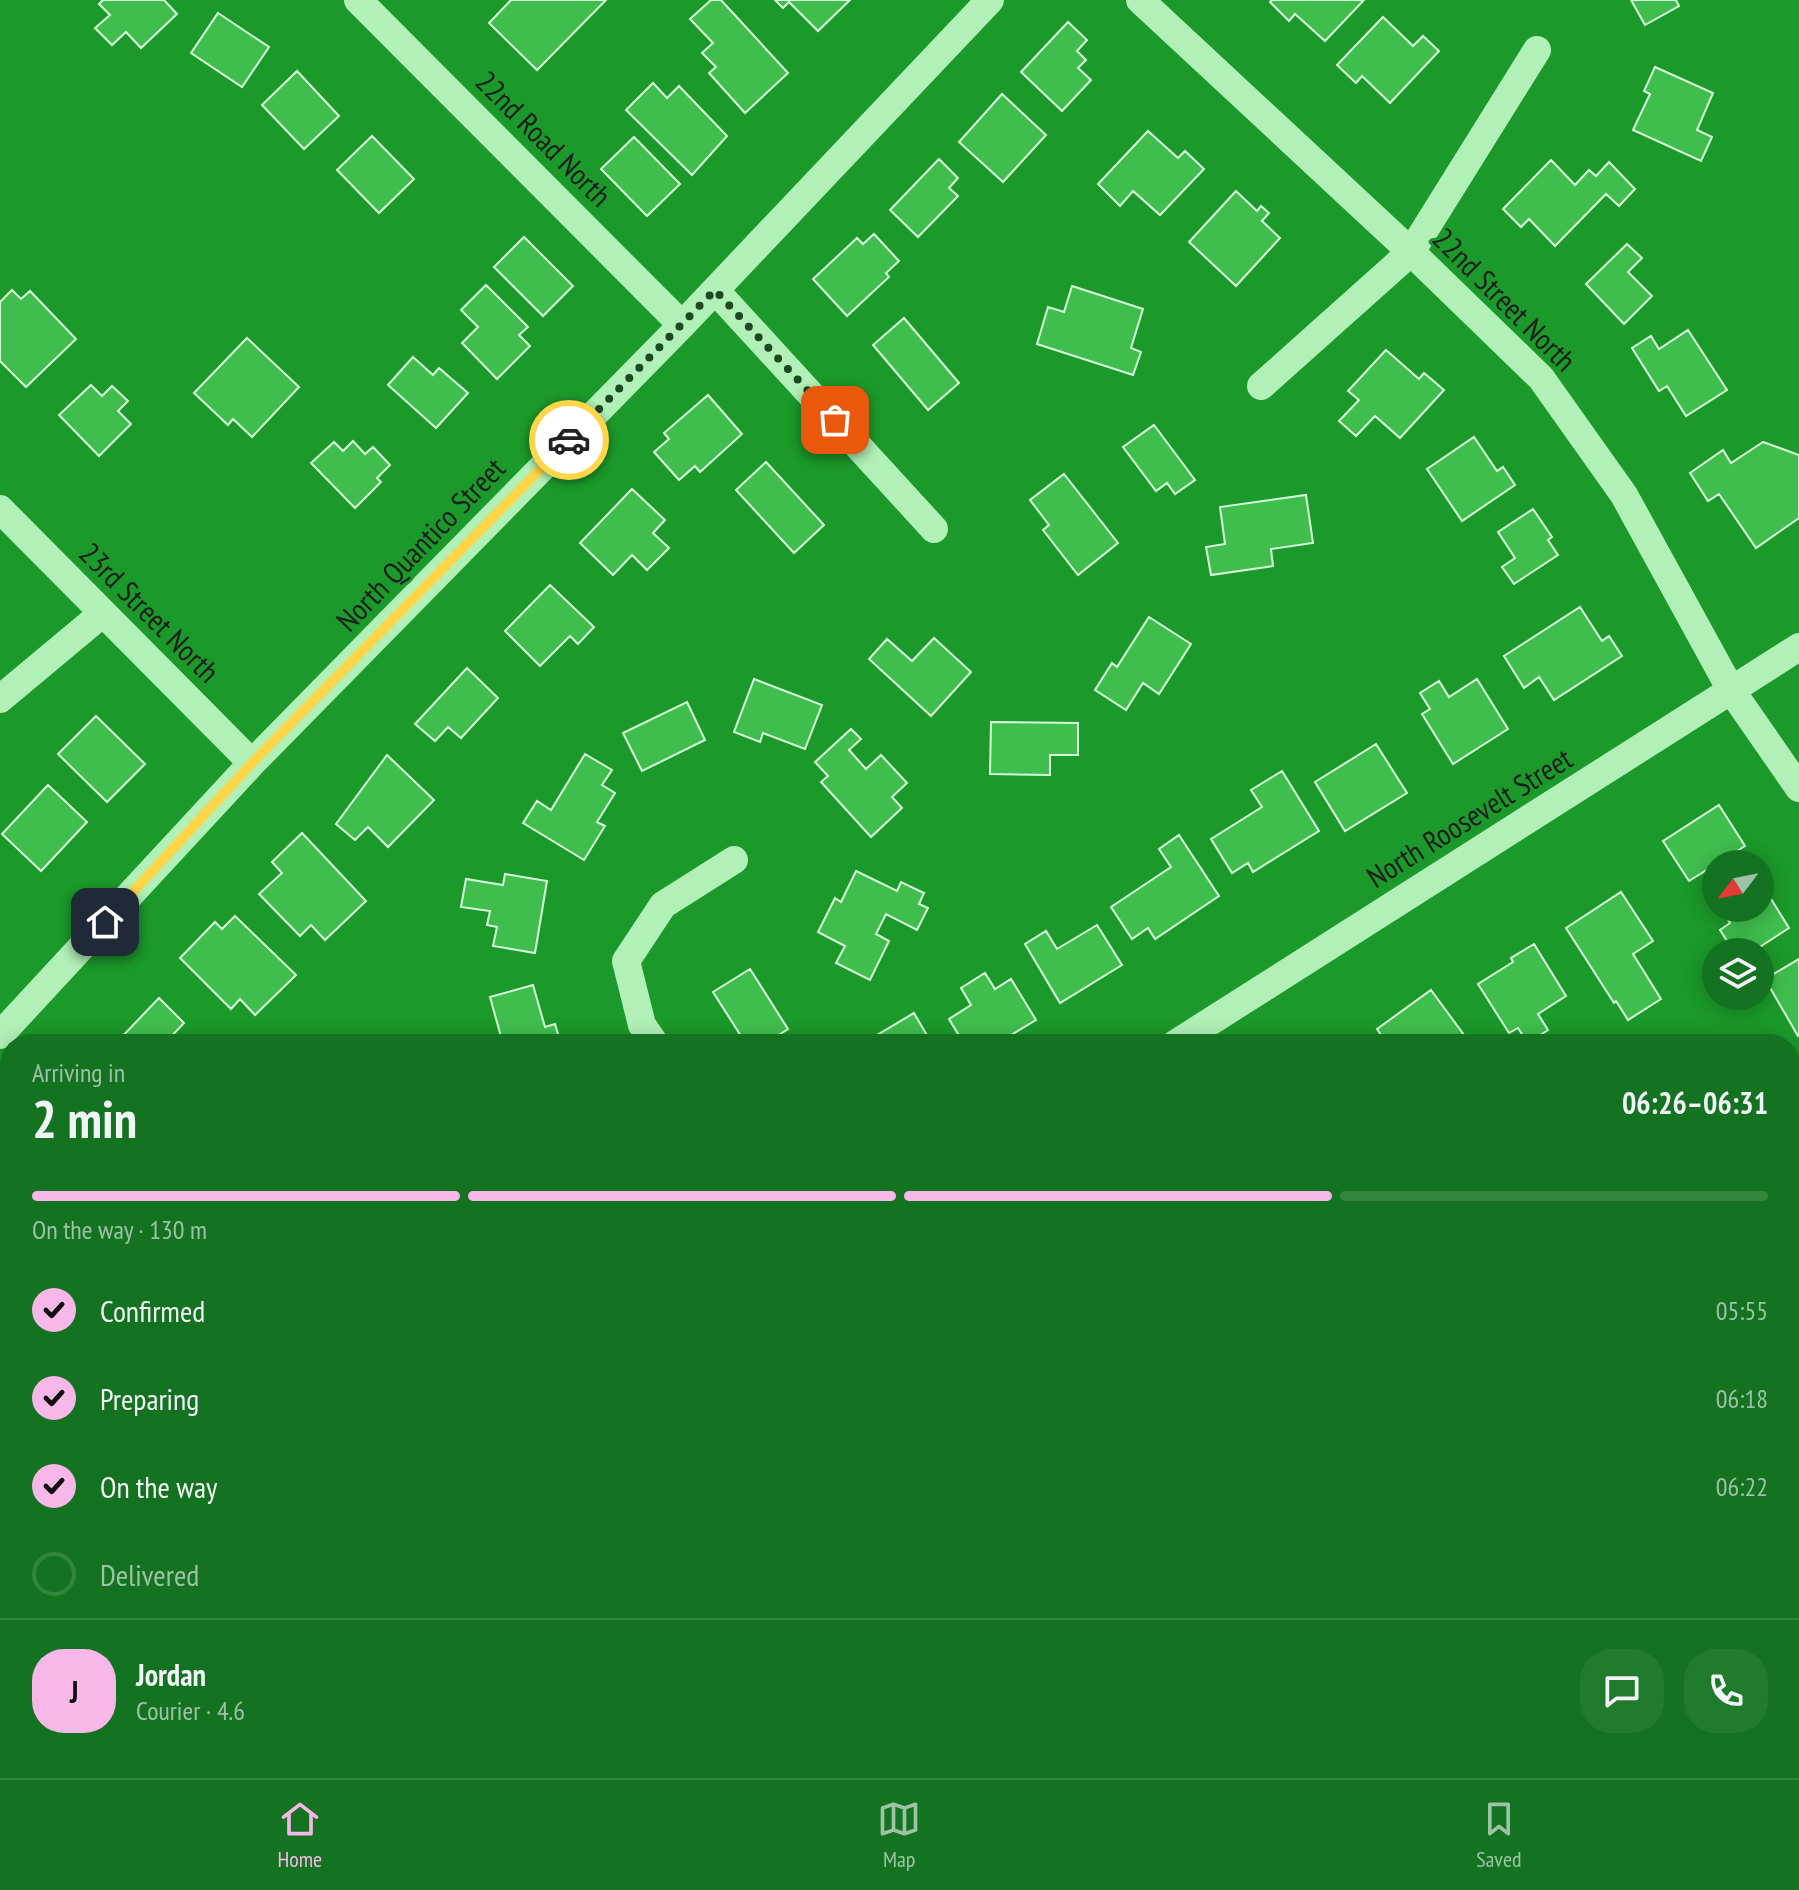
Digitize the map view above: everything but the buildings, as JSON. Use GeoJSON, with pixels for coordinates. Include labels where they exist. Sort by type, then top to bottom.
{"type":"FeatureCollection","features":[{"type":"Feature","properties":{"kind":"street","name":"22nd Road North"},"geometry":{"type":"LineString","coordinates":[[358,0],[682,325]]}},
{"type":"Feature","properties":{"kind":"street","name":"North Quantico Street"},"geometry":{"type":"LineString","coordinates":[[1,1034],[252,763],[682,325],[990,0]]}},
{"type":"Feature","properties":{"kind":"street","name":"22nd Street North"},"geometry":{"type":"LineString","coordinates":[[1140,0],[1411,252],[1541,378],[1624,495],[1731,690],[1799,788]]}},
{"type":"Feature","properties":{"kind":"street"},"geometry":{"type":"LineString","coordinates":[[1261,386],[1411,252],[1537,50]]}},
{"type":"Feature","properties":{"kind":"street"},"geometry":{"type":"LineString","coordinates":[[715,290],[934,529]]}},
{"type":"Feature","properties":{"kind":"street","name":"23rd Street North"},"geometry":{"type":"LineString","coordinates":[[0,509],[252,763]]}},
{"type":"Feature","properties":{"kind":"street"},"geometry":{"type":"LineString","coordinates":[[0,699],[103,613]]}},
{"type":"Feature","properties":{"kind":"street","name":"North Roosevelt Street"},"geometry":{"type":"LineString","coordinates":[[1191,1034],[1799,647]]}},
{"type":"Feature","properties":{"kind":"street"},"geometry":{"type":"LineString","coordinates":[[648,1034],[642,1025],[626,961],[663,905],[734,860]]}},
{"type":"Feature","properties":{"kind":"way so far"},"geometry":{"type":"LineString","coordinates":[[569,440],[715,290],[835,420]]}},
{"type":"Feature","properties":{"kind":"route"},"geometry":{"type":"LineString","coordinates":[[105,922],[252,763],[569,440]]}}]}
